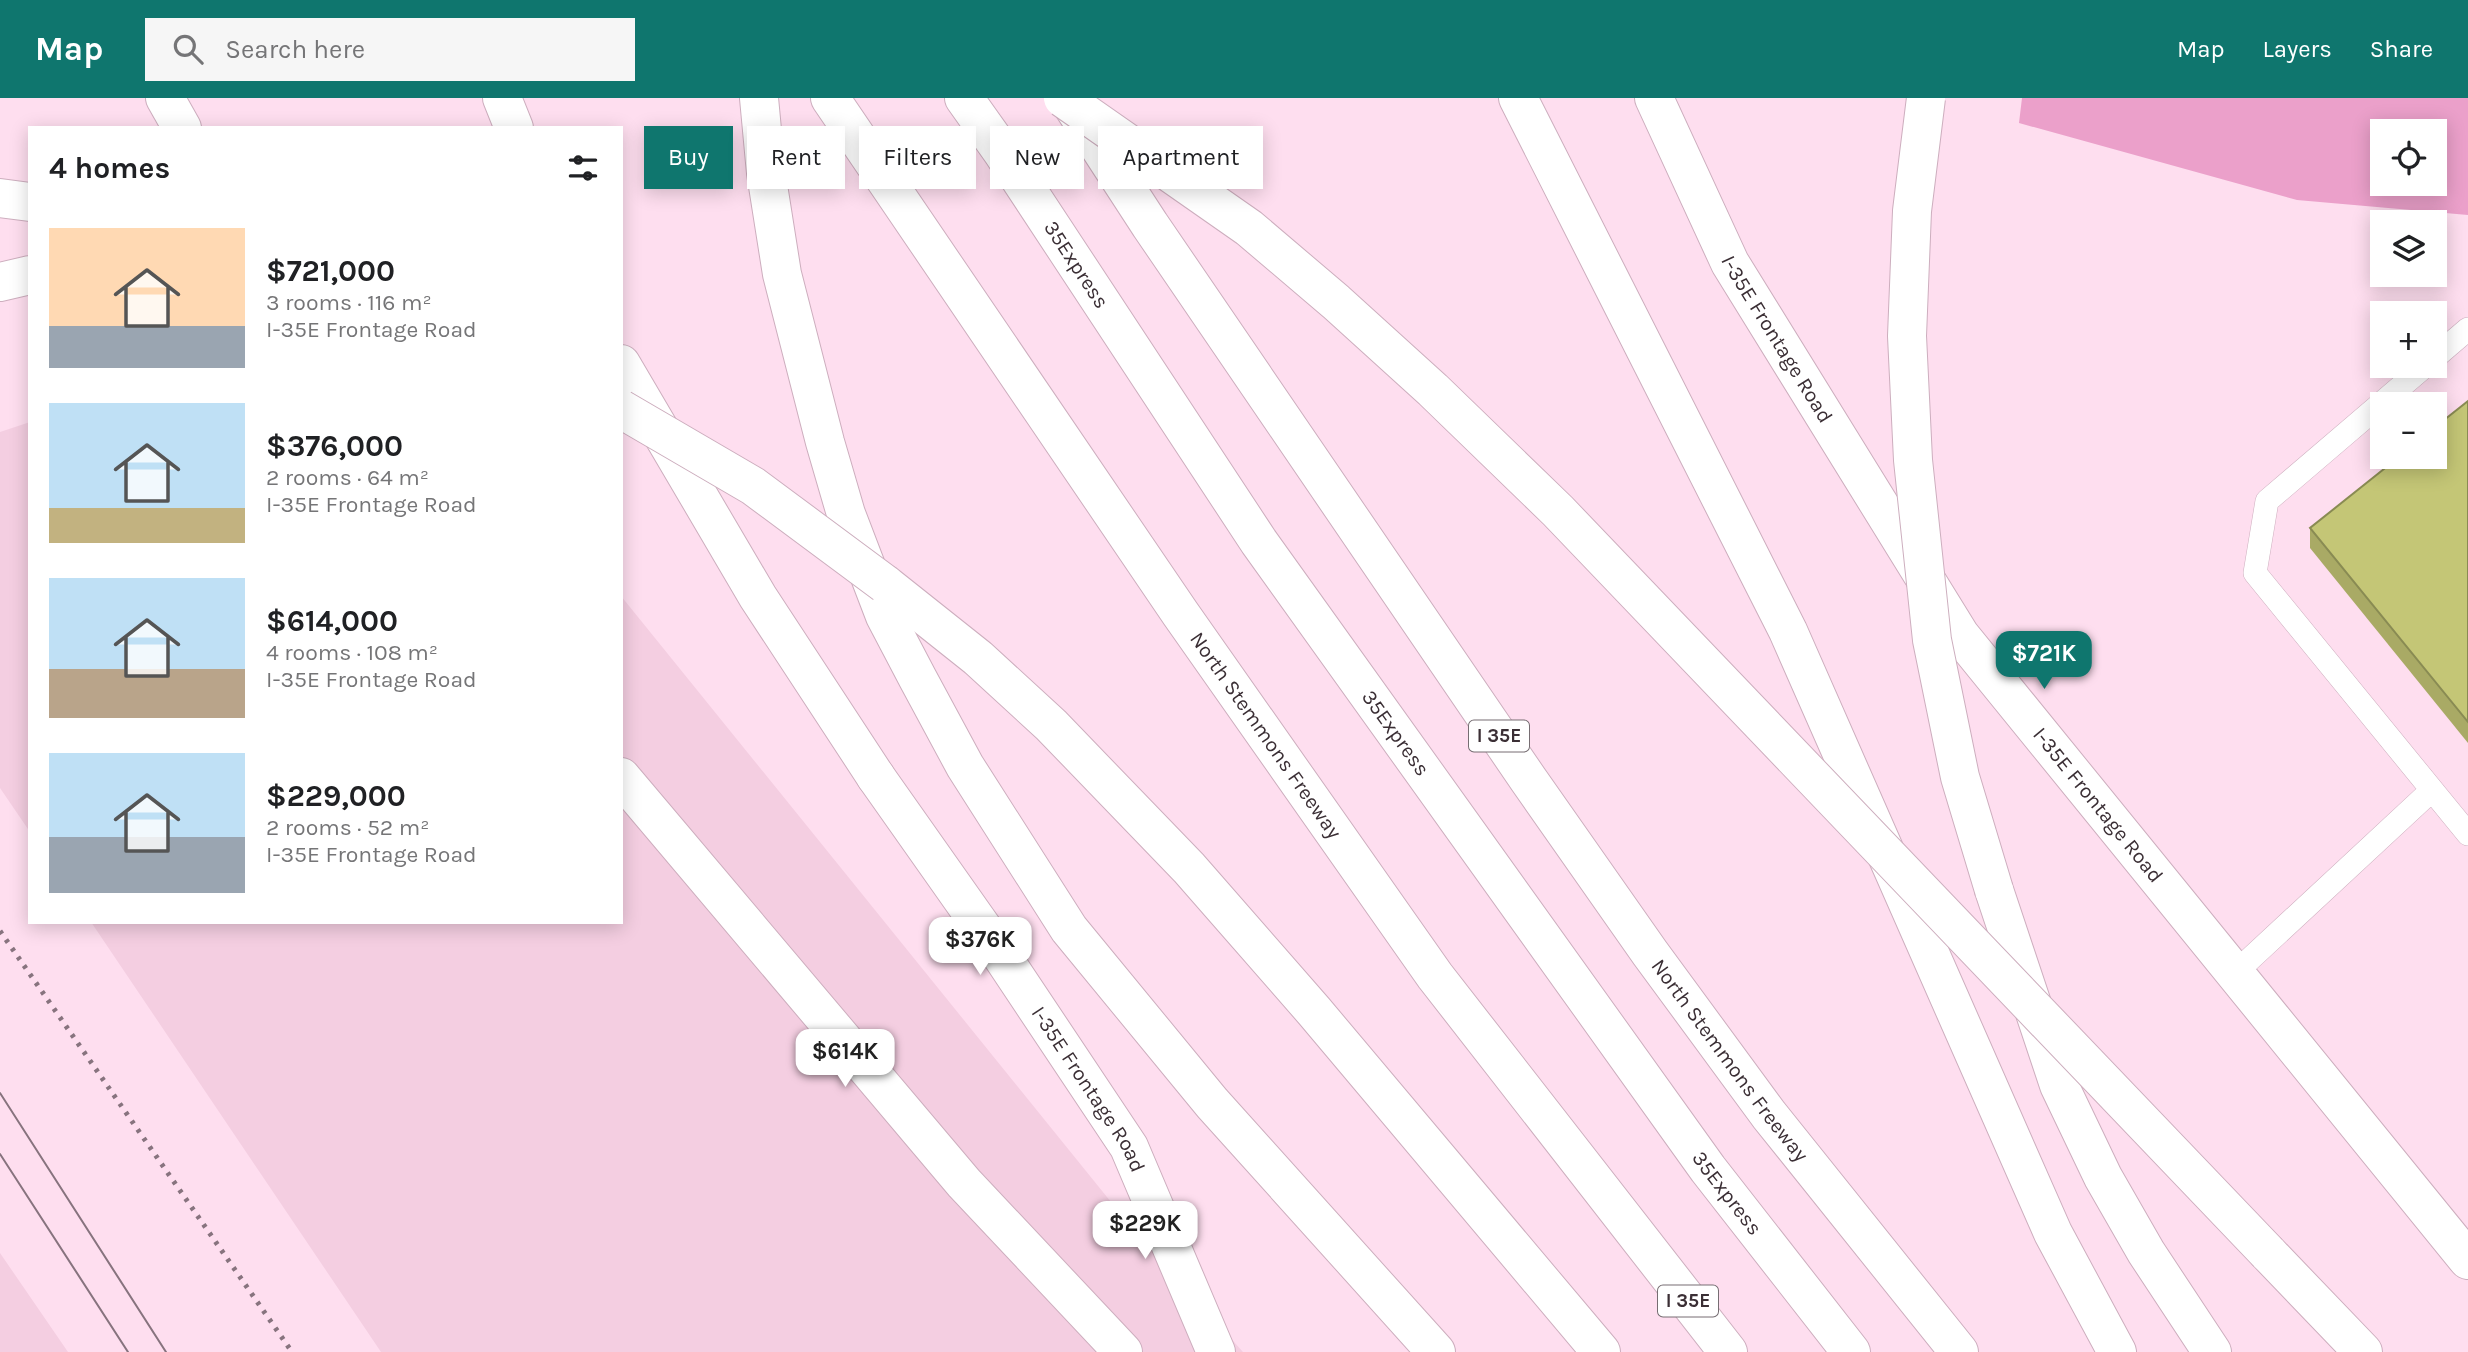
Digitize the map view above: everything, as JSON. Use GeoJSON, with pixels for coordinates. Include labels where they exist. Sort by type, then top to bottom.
{"type":"FeatureCollection","features":[{"type":"Feature","properties":{"kind":"main road"},"geometry":{"type":"LineString","coordinates":[[165,98],[181,126]]}},
{"type":"Feature","properties":{"kind":"main road"},"geometry":{"type":"LineString","coordinates":[[502,98],[513,126]]}},
{"type":"Feature","properties":{"kind":"main road"},"geometry":{"type":"LineString","coordinates":[[759,98],[766,173],[782,274],[802,360],[846,514],[885,616],[965,766],[1069,929],[1212,1103],[1436,1352]]}},
{"type":"Feature","properties":{"kind":"main road","name":"North Stemmons Freeway"},"geometry":{"type":"LineString","coordinates":[[830,98],[1180,613],[1435,976],[1728,1352]]}},
{"type":"Feature","properties":{"kind":"main road","name":"35Express"},"geometry":{"type":"LineString","coordinates":[[964,98],[1259,542],[1700,1158],[1851,1352]]}},
{"type":"Feature","properties":{"kind":"main road"},"geometry":{"type":"LineString","coordinates":[[1065,98],[1249,228],[1433,390],[1558,511],[2363,1352]]}},
{"type":"Feature","properties":{"kind":"main road","name":"North Stemmons Freeway"},"geometry":{"type":"LineString","coordinates":[[1065,98],[1650,953],[1769,1115],[1959,1352]]}},
{"type":"Feature","properties":{"kind":"main road"},"geometry":{"type":"LineString","coordinates":[[1518,98],[1788,631],[2053,1233],[2118,1352]]}},
{"type":"Feature","properties":{"kind":"main road","name":"I-35E Frontage Road"},"geometry":{"type":"LineString","coordinates":[[1654,98],[1730,263],[1960,635],[2468,1260]]}},
{"type":"Feature","properties":{"kind":"main road"},"geometry":{"type":"LineString","coordinates":[[1926,98],[1912,211],[1907,336],[1913,460],[1932,640],[1960,777],[1994,890],[2059,1085],[2103,1177],[2211,1352]]}},
{"type":"Feature","properties":{"kind":"main road"},"geometry":{"type":"LineString","coordinates":[[0,198],[28,202]]}},
{"type":"Feature","properties":{"kind":"main road"},"geometry":{"type":"LineString","coordinates":[[0,282],[28,275]]}},
{"type":"Feature","properties":{"kind":"main road","name":"I-35E Frontage Road"},"geometry":{"type":"LineString","coordinates":[[623,367],[758,597],[876,777],[993,943],[1129,1147],[1216,1352]]}},
{"type":"Feature","properties":{"kind":"main road"},"geometry":{"type":"LineString","coordinates":[[623,410],[752,486],[885,584],[978,658],[1051,725],[1181,859],[1314,1011],[1601,1352]]}},
{"type":"Feature","properties":{"kind":"main road"},"geometry":{"type":"LineString","coordinates":[[623,779],[964,1182],[1123,1352]]}},
{"type":"Feature","properties":{"kind":"lane"},"geometry":{"type":"LineString","coordinates":[[2447,347],[2468,329]]}},
{"type":"Feature","properties":{"kind":"lane"},"geometry":{"type":"LineString","coordinates":[[2412,378],[2267,501],[2255,573],[2468,834]]}},
{"type":"Feature","properties":{"kind":"lane"},"geometry":{"type":"LineString","coordinates":[[2236,972],[2432,790]]}},
{"type":"Feature","properties":{"kind":"shaded area"},"geometry":{"type":"Polygon","coordinates":[[[2022,98],[2468,98],[2468,215],[2447,213],[2447,210],[2411,210],[2297,200],[2019,123],[2022,98]]]}},
{"type":"Feature","properties":{"kind":"shaded area"},"geometry":{"type":"Polygon","coordinates":[[[28,423],[28,829],[0,788],[0,432],[28,423]]]}},
{"type":"Feature","properties":{"kind":"shaded area"},"geometry":{"type":"Polygon","coordinates":[[[623,598],[1128,1223],[1243,1352],[381,1352],[92,924],[623,924],[623,598]]]}},
{"type":"Feature","properties":{"kind":"shaded area"},"geometry":{"type":"Polygon","coordinates":[[[0,1253],[68,1352],[0,1352],[0,1253]]]}},
{"type":"Feature","properties":{"kind":"building"},"geometry":{"type":"Polygon","coordinates":[[[2468,401],[2468,722],[2310,528],[2384,469],[2447,469],[2447,418],[2468,401]]]}},
{"type":"Feature","properties":{"kind":"tram line"},"geometry":{"type":"LineString","coordinates":[[0,1093],[166,1352]]}},
{"type":"Feature","properties":{"kind":"tram line"},"geometry":{"type":"LineString","coordinates":[[0,1154],[128,1352]]}},
{"type":"Feature","properties":{"kind":"railway"},"geometry":{"type":"LineString","coordinates":[[0,931],[292,1352]]}}]}
